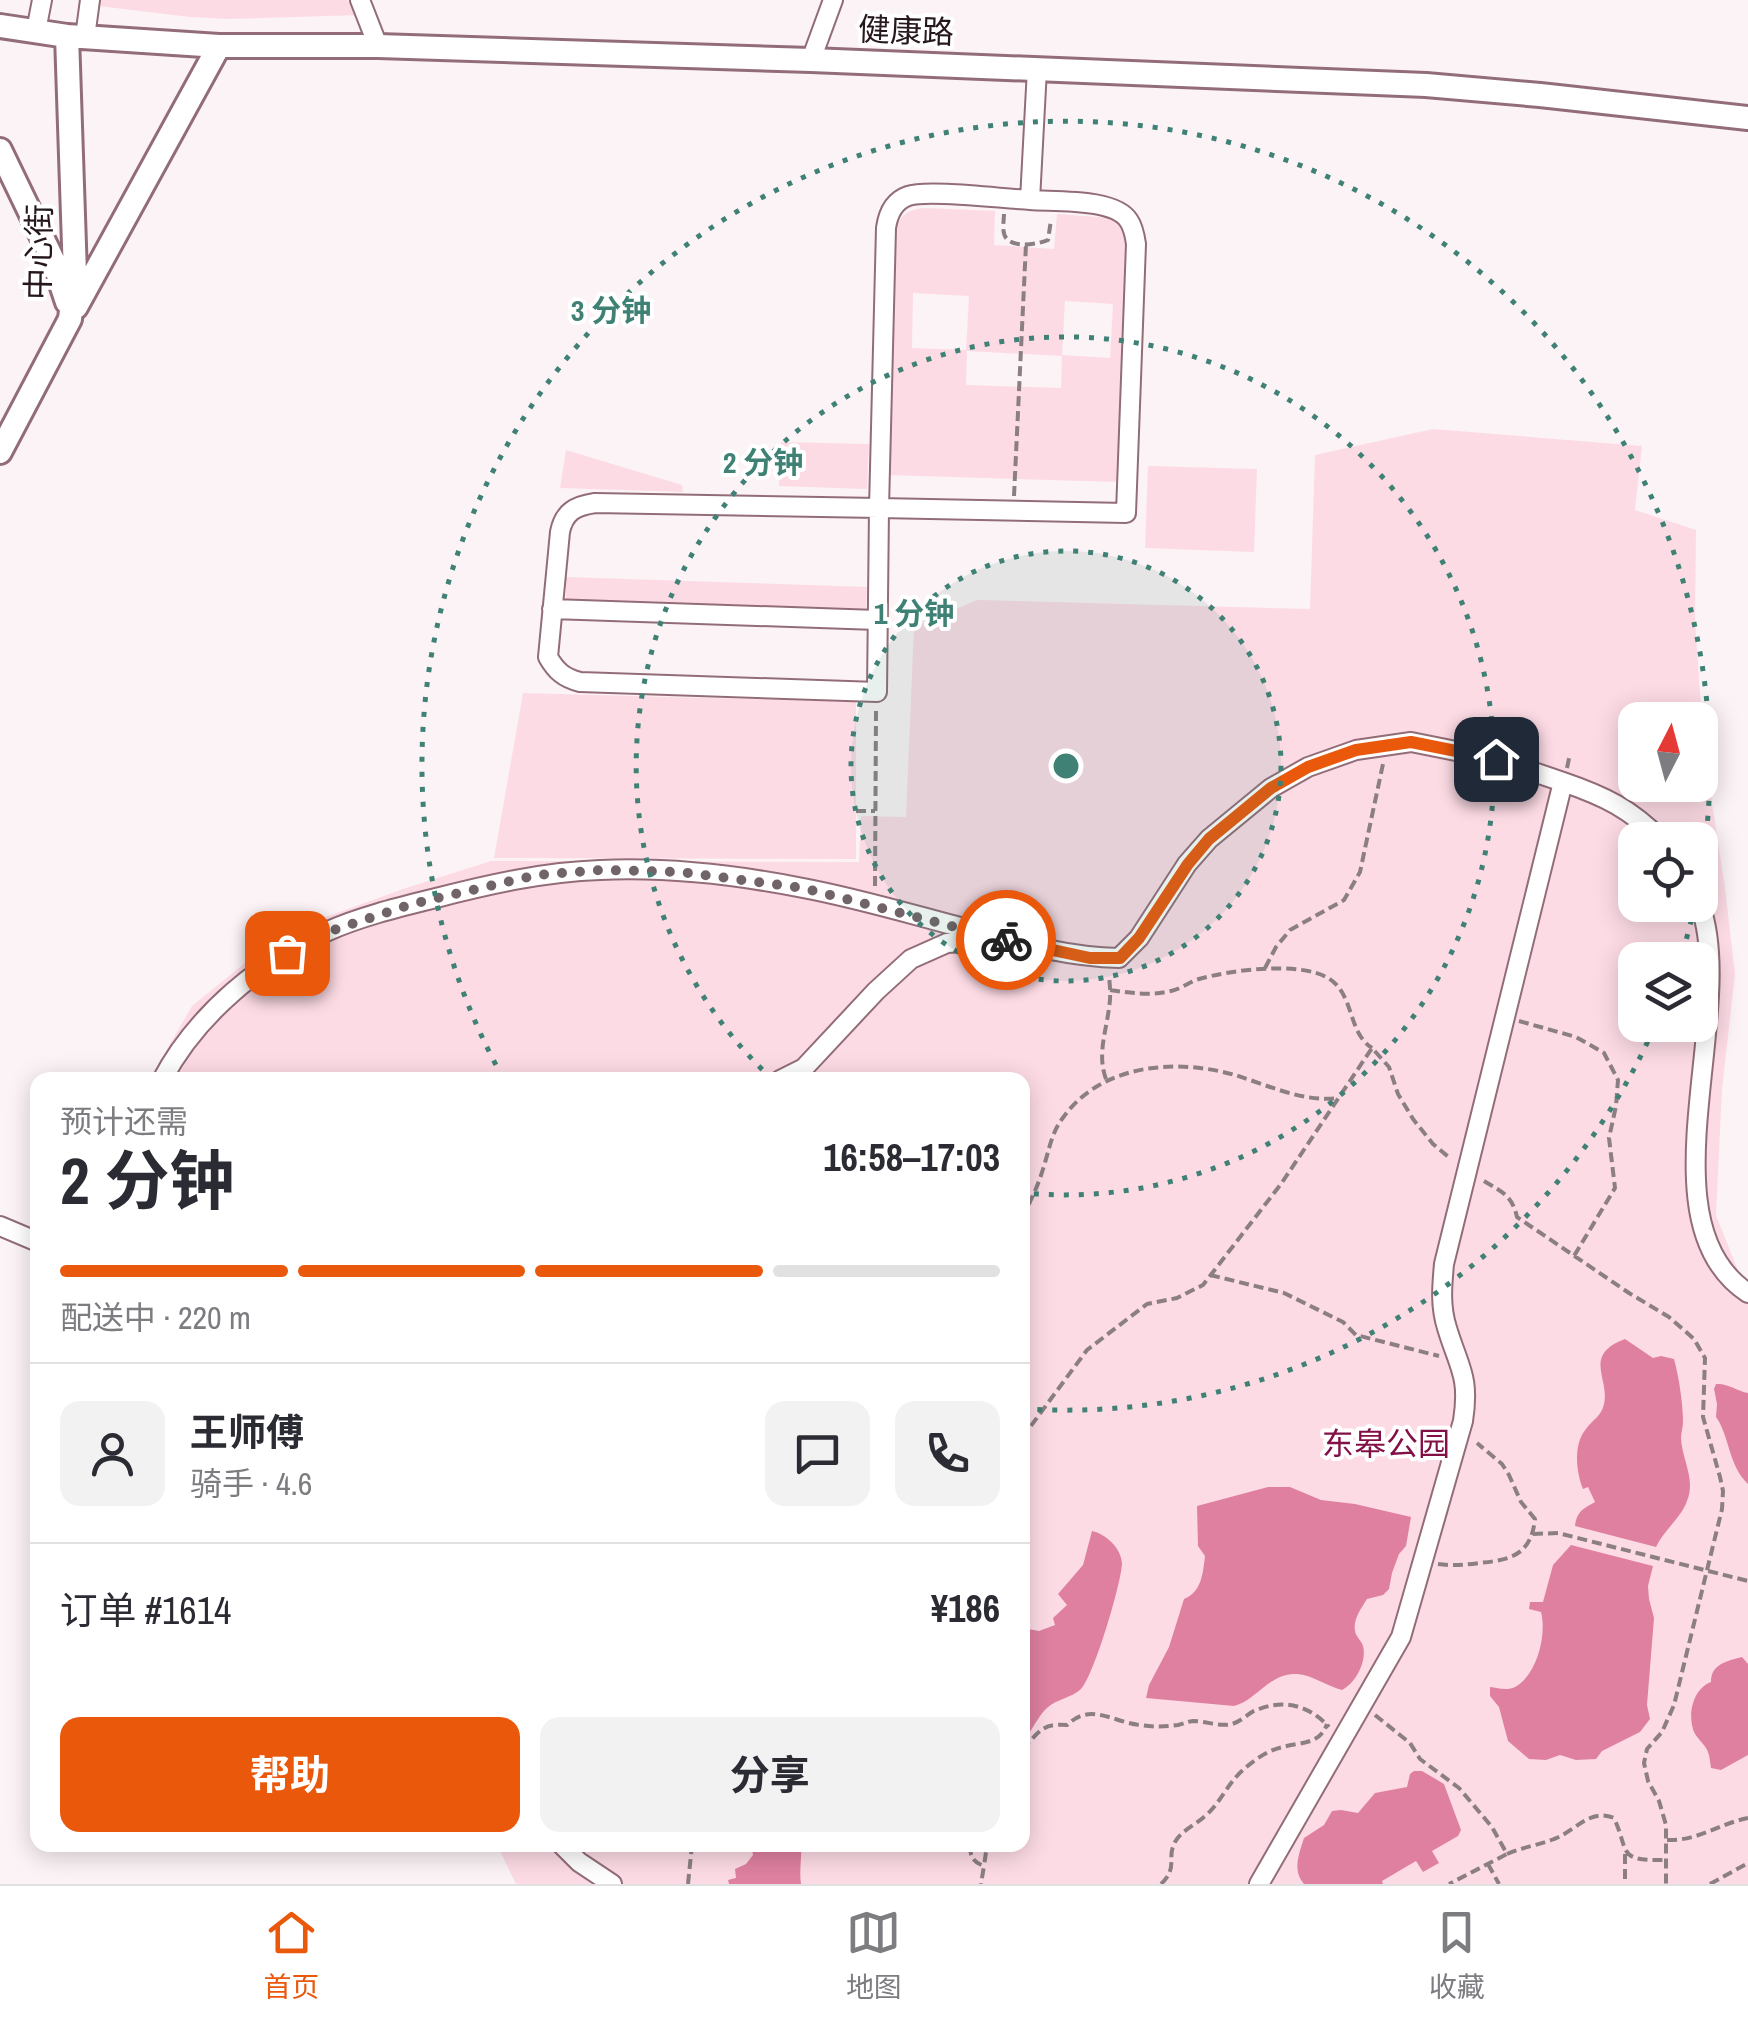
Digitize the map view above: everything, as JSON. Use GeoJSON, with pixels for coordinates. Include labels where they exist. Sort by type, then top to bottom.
{"type":"FeatureCollection","features":[{"type":"Feature","properties":{"kind":"main road","name":"健康路"},"geometry":{"type":"LineString","coordinates":[[0,26],[76,36],[218,46],[378,46],[1426,85],[1748,118]]}},
{"type":"Feature","properties":{"kind":"main road","name":"中心街"},"geometry":{"type":"LineString","coordinates":[[0,452],[70,319],[75,276],[76,36]]}},
{"type":"Feature","properties":{"kind":"main road"},"geometry":{"type":"LineString","coordinates":[[70,319],[218,46]]}},
{"type":"Feature","properties":{"kind":"main road"},"geometry":{"type":"LineString","coordinates":[[0,150],[53,260],[70,319]]}},
{"type":"Feature","properties":{"kind":"street"},"geometry":{"type":"LineString","coordinates":[[36,31],[42,0]]}},
{"type":"Feature","properties":{"kind":"street"},"geometry":{"type":"LineString","coordinates":[[76,36],[90,0]]}},
{"type":"Feature","properties":{"kind":"street"},"geometry":{"type":"LineString","coordinates":[[360,0],[378,46]]}},
{"type":"Feature","properties":{"kind":"street"},"geometry":{"type":"LineString","coordinates":[[811,60],[833,0]]}},
{"type":"Feature","properties":{"kind":"street"},"geometry":{"type":"LineString","coordinates":[[1029,200],[1036,69]]}},
{"type":"Feature","properties":{"kind":"street"},"geometry":{"type":"LineString","coordinates":[[880,508],[876,691],[580,682],[560,674],[548,657],[562,522],[571,510],[582,505],[607,503],[880,508],[1126,513],[1136,244],[1129,220],[1120,211],[1107,206],[916,194],[898,202],[888,218],[880,508]]}},
{"type":"Feature","properties":{"kind":"street"},"geometry":{"type":"LineString","coordinates":[[552,608],[878,620]]}},
{"type":"Feature","properties":{"kind":"street"},"geometry":{"type":"LineString","coordinates":[[166,1072],[204,1018],[236,990],[287,953],[328,932],[464,890],[553,874],[602,870],[681,872],[803,888],[1011,941],[1090,958],[1120,958],[1139,938],[1209,839],[1271,788],[1308,767],[1356,750],[1411,742],[1496,759],[1601,795],[1642,822]]}},
{"type":"Feature","properties":{"kind":"street"},"geometry":{"type":"LineString","coordinates":[[1259,1884],[1401,1637],[1459,1434],[1467,1396],[1441,1300],[1444,1264],[1564,782]]}},
{"type":"Feature","properties":{"kind":"street"},"geometry":{"type":"LineString","coordinates":[[1704,922],[1709,958],[1707,1023],[1694,1182],[1701,1220],[1716,1260],[1748,1293]]}},
{"type":"Feature","properties":{"kind":"street"},"geometry":{"type":"LineString","coordinates":[[796,1072],[910,959],[947,943],[1011,941]]}},
{"type":"Feature","properties":{"kind":"street"},"geometry":{"type":"LineString","coordinates":[[0,1226],[30,1239]]}},
{"type":"Feature","properties":{"kind":"street"},"geometry":{"type":"LineString","coordinates":[[569,1852],[612,1884]]}},
{"type":"Feature","properties":{"kind":"path"},"geometry":{"type":"LineString","coordinates":[[1029,200],[1050,213],[1050,236],[1044,242],[1026,244],[1009,241],[1004,234],[1005,210],[1029,200]]}},
{"type":"Feature","properties":{"kind":"path"},"geometry":{"type":"LineString","coordinates":[[1013,511],[1026,244]]}},
{"type":"Feature","properties":{"kind":"path"},"geometry":{"type":"LineString","coordinates":[[874,904],[876,691]]}},
{"type":"Feature","properties":{"kind":"path"},"geometry":{"type":"LineString","coordinates":[[1265,968],[1290,930],[1344,900],[1360,872],[1387,746]]}},
{"type":"Feature","properties":{"kind":"path"},"geometry":{"type":"LineString","coordinates":[[856,811],[875,812]]}},
{"type":"Feature","properties":{"kind":"path"},"geometry":{"type":"LineString","coordinates":[[1106,958],[1110,990],[1102,1046],[1106,1079]]}},
{"type":"Feature","properties":{"kind":"path"},"geometry":{"type":"LineString","coordinates":[[1110,990],[1144,995],[1174,991],[1197,979],[1265,968],[1298,970],[1329,978],[1344,994],[1357,1032],[1389,1067],[1412,1120],[1433,1144],[1507,1195],[1517,1217],[1669,1317],[1694,1338],[1705,1358],[1702,1417],[1723,1491],[1722,1510],[1674,1705],[1662,1732],[1647,1749],[1644,1763],[1666,1825],[1666,1884]]}},
{"type":"Feature","properties":{"kind":"path"},"geometry":{"type":"LineString","coordinates":[[1505,1018],[1576,1037],[1604,1053],[1618,1080],[1609,1138],[1615,1188],[1574,1256]]}},
{"type":"Feature","properties":{"kind":"path"},"geometry":{"type":"LineString","coordinates":[[1030,1427],[1087,1350],[1147,1304],[1177,1298],[1203,1285],[1281,1184],[1372,1048]]}},
{"type":"Feature","properties":{"kind":"path"},"geometry":{"type":"LineString","coordinates":[[1030,1199],[1061,1120],[1080,1098],[1106,1079],[1141,1069],[1186,1066],[1218,1070],[1307,1097],[1340,1098]]}},
{"type":"Feature","properties":{"kind":"path"},"geometry":{"type":"LineString","coordinates":[[1210,1276],[1284,1293],[1343,1322],[1356,1335],[1459,1361]]}},
{"type":"Feature","properties":{"kind":"path"},"geometry":{"type":"LineString","coordinates":[[1423,1561],[1463,1565],[1498,1562],[1512,1558],[1533,1534],[1534,1518],[1502,1464],[1459,1434]]}},
{"type":"Feature","properties":{"kind":"path"},"geometry":{"type":"LineString","coordinates":[[1533,1534],[1558,1533],[1748,1581]]}},
{"type":"Feature","properties":{"kind":"path"},"geometry":{"type":"LineString","coordinates":[[1030,1740],[1045,1726],[1067,1724],[1083,1714],[1101,1714],[1129,1724],[1156,1727],[1190,1721],[1231,1724],[1268,1706],[1284,1704],[1314,1712],[1340,1745]]}},
{"type":"Feature","properties":{"kind":"path"},"geometry":{"type":"LineString","coordinates":[[1364,1705],[1410,1743],[1420,1759],[1460,1788],[1492,1827],[1507,1854]]}},
{"type":"Feature","properties":{"kind":"path"},"geometry":{"type":"LineString","coordinates":[[1161,1884],[1170,1876],[1176,1840],[1207,1815],[1241,1772],[1260,1757],[1284,1746],[1318,1738],[1327,1724]]}},
{"type":"Feature","properties":{"kind":"path"},"geometry":{"type":"LineString","coordinates":[[1450,1884],[1507,1854],[1554,1839],[1592,1816],[1605,1814],[1614,1818],[1625,1852],[1625,1884]]}},
{"type":"Feature","properties":{"kind":"path"},"geometry":{"type":"LineString","coordinates":[[1667,1840],[1697,1838],[1726,1823],[1748,1818]]}},
{"type":"Feature","properties":{"kind":"path"},"geometry":{"type":"LineString","coordinates":[[688,1884],[691,1852]]}},
{"type":"Feature","properties":{"kind":"path"},"geometry":{"type":"LineString","coordinates":[[971,1852],[976,1863],[984,1866]]}},
{"type":"Feature","properties":{"kind":"path"},"geometry":{"type":"LineString","coordinates":[[982,1884],[986,1852]]}},
{"type":"Feature","properties":{"kind":"path"},"geometry":{"type":"LineString","coordinates":[[1625,1852],[1634,1858],[1668,1860]]}},
{"type":"Feature","properties":{"kind":"path"},"geometry":{"type":"LineString","coordinates":[[1710,1884],[1748,1863]]}},
{"type":"Feature","properties":{"kind":"path"},"geometry":{"type":"LineString","coordinates":[[1488,1864],[1499,1884]]}},
{"type":"Feature","properties":{"kind":"green space"},"geometry":{"type":"Polygon","coordinates":[[[100,0],[345,0],[354,2],[360,15],[190,17],[99,6],[100,0]]]}},
{"type":"Feature","properties":{"kind":"green space"},"geometry":{"type":"Polygon","coordinates":[[[917,209],[995,211],[994,245],[1054,249],[1057,214],[1110,218],[1122,226],[1127,244],[1118,482],[886,475],[893,236],[903,216],[917,209]],[[913,293],[912,348],[966,350],[969,296],[913,293]],[[1065,301],[1062,355],[1110,358],[1113,304],[1065,301]],[[967,351],[966,385],[1061,388],[1062,356],[967,351]]]}},
{"type":"Feature","properties":{"kind":"green space","name":"东皋公园"},"geometry":{"type":"Polygon","coordinates":[[[1433,429],[1642,446],[1635,510],[1696,530],[1695,621],[1701,702],[1618,702],[1618,802],[1712,802],[1715,822],[1618,822],[1618,922],[1718,922],[1718,842],[1735,974],[1722,1089],[1716,1215],[1741,1278],[1748,1281],[1748,1884],[516,1884],[500,1852],[1030,1852],[1030,1072],[154,1072],[192,1006],[250,959],[320,919],[491,861],[859,862],[861,816],[906,817],[914,627],[977,600],[1310,609],[1315,455],[1433,429]]]}},
{"type":"Feature","properties":{"kind":"green space"},"geometry":{"type":"Polygon","coordinates":[[[781,442],[869,444],[867,489],[779,486],[781,442]]]}},
{"type":"Feature","properties":{"kind":"green space"},"geometry":{"type":"Polygon","coordinates":[[[566,450],[682,485],[683,492],[560,488],[566,450]]]}},
{"type":"Feature","properties":{"kind":"green space"},"geometry":{"type":"Polygon","coordinates":[[[1148,466],[1257,469],[1254,552],[1145,548],[1148,466]]]}},
{"type":"Feature","properties":{"kind":"green space"},"geometry":{"type":"Polygon","coordinates":[[[566,577],[867,587],[866,613],[566,603],[566,577]]]}},
{"type":"Feature","properties":{"kind":"green space"},"geometry":{"type":"Polygon","coordinates":[[[523,693],[856,702],[856,859],[494,858],[523,693]]]}},
{"type":"Feature","properties":{"kind":"shaded area"},"geometry":{"type":"Polygon","coordinates":[[[1625,1339],[1653,1358],[1674,1359],[1680,1390],[1681,1438],[1689,1493],[1681,1513],[1656,1547],[1575,1526],[1581,1511],[1595,1502],[1588,1487],[1583,1489],[1579,1475],[1579,1442],[1604,1404],[1604,1352],[1625,1339]]]}},
{"type":"Feature","properties":{"kind":"shaded area"},"geometry":{"type":"Polygon","coordinates":[[[1716,1384],[1748,1393],[1748,1484],[1737,1468],[1716,1417],[1716,1384]]]}},
{"type":"Feature","properties":{"kind":"shaded area"},"geometry":{"type":"Polygon","coordinates":[[[1268,1487],[1290,1487],[1321,1500],[1411,1517],[1406,1546],[1399,1554],[1389,1589],[1367,1599],[1356,1618],[1355,1631],[1364,1652],[1356,1677],[1342,1690],[1308,1676],[1287,1675],[1234,1706],[1146,1698],[1169,1647],[1184,1599],[1195,1592],[1202,1575],[1205,1556],[1198,1546],[1197,1506],[1268,1487]]]}},
{"type":"Feature","properties":{"kind":"shaded area"},"geometry":{"type":"Polygon","coordinates":[[[1092,1531],[1112,1542],[1122,1563],[1100,1648],[1081,1689],[1051,1705],[1030,1731],[1030,1629],[1039,1631],[1055,1625],[1053,1618],[1067,1605],[1058,1594],[1083,1565],[1092,1531]]]}},
{"type":"Feature","properties":{"kind":"shaded area"},"geometry":{"type":"Polygon","coordinates":[[[1571,1545],[1653,1566],[1648,1586],[1654,1618],[1647,1705],[1650,1719],[1640,1732],[1602,1751],[1596,1759],[1576,1760],[1560,1755],[1546,1760],[1529,1759],[1508,1741],[1490,1687],[1512,1688],[1529,1673],[1543,1632],[1541,1612],[1529,1609],[1530,1602],[1543,1602],[1553,1565],[1571,1545]]]}},
{"type":"Feature","properties":{"kind":"shaded area"},"geometry":{"type":"Polygon","coordinates":[[[1742,1657],[1748,1664],[1748,1755],[1721,1770],[1711,1768],[1707,1749],[1692,1725],[1693,1703],[1700,1690],[1711,1682],[1717,1667],[1742,1657]]]}},
{"type":"Feature","properties":{"kind":"shaded area"},"geometry":{"type":"Polygon","coordinates":[[[1414,1771],[1422,1771],[1444,1784],[1461,1830],[1458,1836],[1432,1851],[1439,1863],[1423,1872],[1416,1861],[1382,1881],[1383,1884],[1304,1884],[1297,1868],[1304,1838],[1324,1825],[1332,1811],[1358,1813],[1375,1793],[1407,1787],[1414,1771]]]}},
{"type":"Feature","properties":{"kind":"shaded area"},"geometry":{"type":"Polygon","coordinates":[[[752,1852],[801,1852],[801,1884],[729,1884],[728,1880],[736,1878],[735,1869],[752,1852]]]}},
{"type":"Feature","properties":{"kind":"way so far"},"geometry":{"type":"LineString","coordinates":[[287,953],[328,932],[386,911],[464,890],[537,875],[602,870],[681,872],[803,888],[1006,940]]}},
{"type":"Feature","properties":{"kind":"route"},"geometry":{"type":"LineString","coordinates":[[1006,940],[1090,958],[1120,958],[1139,938],[1209,839],[1271,788],[1308,767],[1356,750],[1411,742],[1496,759]]}}]}
